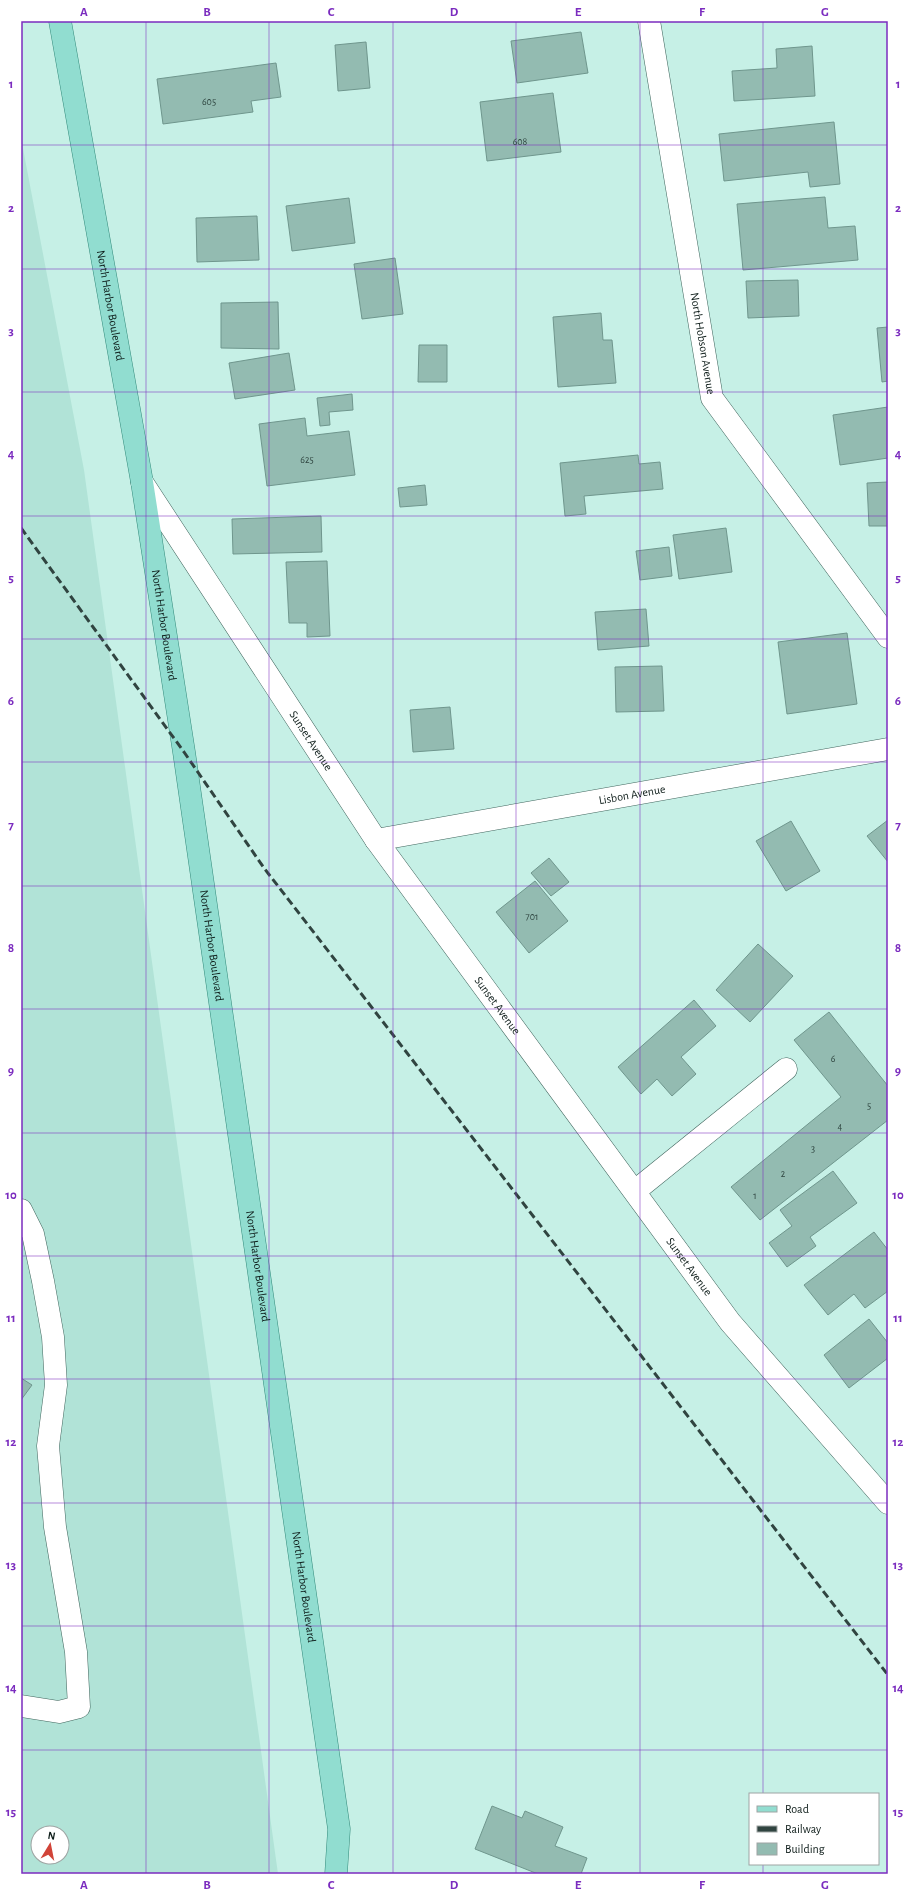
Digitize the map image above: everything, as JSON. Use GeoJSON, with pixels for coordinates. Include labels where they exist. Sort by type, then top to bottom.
{"type":"FeatureCollection","features":[{"type":"Feature","properties":{"kind":"main road","name":"North Harbor Boulevard"},"geometry":{"type":"LineString","coordinates":[[60,21],[142,482],[184,752],[338,1821],[339,1829],[336,1874]]}},
{"type":"Feature","properties":{"kind":"street","name":"North Hobson Avenue"},"geometry":{"type":"LineString","coordinates":[[649,21],[712,398],[888,637]]}},
{"type":"Feature","properties":{"kind":"street","name":"Sunset Avenue"},"geometry":{"type":"LineString","coordinates":[[142,482],[376,840],[730,1322],[888,1503]]}},
{"type":"Feature","properties":{"kind":"street","name":"Lisbon Avenue"},"geometry":{"type":"LineString","coordinates":[[376,840],[888,749]]}},
{"type":"Feature","properties":{"kind":"street"},"geometry":{"type":"LineString","coordinates":[[635,1191],[786,1070]]}},
{"type":"Feature","properties":{"kind":"street"},"geometry":{"type":"LineString","coordinates":[[21,1210],[33,1234],[53,1337],[56,1385],[49,1453],[55,1527],[76,1652],[79,1707],[59,1712],[21,1706]]}},
{"type":"Feature","properties":{"kind":"shaded area"},"geometry":{"type":"Polygon","coordinates":[[[21,138],[84,470],[278,1874],[31,1874],[21,1872],[21,138]]]}},
{"type":"Feature","properties":{"kind":"building"},"geometry":{"type":"Polygon","coordinates":[[[581,32],[588,73],[517,83],[511,41],[581,32]]]}},
{"type":"Feature","properties":{"kind":"building"},"geometry":{"type":"Polygon","coordinates":[[[366,42],[370,88],[338,91],[335,45],[366,42]]]}},
{"type":"Feature","properties":{"kind":"building"},"geometry":{"type":"Polygon","coordinates":[[[812,46],[815,96],[734,101],[732,71],[777,68],[776,49],[812,46]]]}},
{"type":"Feature","properties":{"kind":"building"},"geometry":{"type":"Polygon","coordinates":[[[276,63],[281,97],[251,101],[253,112],[163,124],[157,79],[276,63]]]}},
{"type":"Feature","properties":{"kind":"building"},"geometry":{"type":"Polygon","coordinates":[[[553,93],[561,152],[487,161],[480,102],[553,93]]]}},
{"type":"Feature","properties":{"kind":"building"},"geometry":{"type":"Polygon","coordinates":[[[834,122],[840,184],[810,187],[808,172],[724,181],[719,134],[834,122]]]}},
{"type":"Feature","properties":{"kind":"building"},"geometry":{"type":"Polygon","coordinates":[[[825,197],[828,228],[855,226],[858,260],[743,270],[737,204],[825,197]]]}},
{"type":"Feature","properties":{"kind":"building"},"geometry":{"type":"Polygon","coordinates":[[[349,198],[355,243],[292,251],[286,206],[349,198]]]}},
{"type":"Feature","properties":{"kind":"building"},"geometry":{"type":"Polygon","coordinates":[[[257,216],[259,260],[197,262],[196,218],[257,216]]]}},
{"type":"Feature","properties":{"kind":"building"},"geometry":{"type":"Polygon","coordinates":[[[395,258],[403,314],[362,319],[354,264],[395,258]]]}},
{"type":"Feature","properties":{"kind":"building"},"geometry":{"type":"Polygon","coordinates":[[[798,280],[799,316],[748,318],[746,281],[798,280]]]}},
{"type":"Feature","properties":{"kind":"building"},"geometry":{"type":"Polygon","coordinates":[[[278,302],[279,349],[221,348],[221,303],[278,302]]]}},
{"type":"Feature","properties":{"kind":"building"},"geometry":{"type":"Polygon","coordinates":[[[601,313],[603,340],[612,340],[616,383],[558,387],[553,317],[601,313]]]}},
{"type":"Feature","properties":{"kind":"building"},"geometry":{"type":"Polygon","coordinates":[[[888,327],[888,381],[882,382],[877,328],[888,327]]]}},
{"type":"Feature","properties":{"kind":"building"},"geometry":{"type":"Polygon","coordinates":[[[419,345],[447,345],[447,382],[418,382],[419,345]]]}},
{"type":"Feature","properties":{"kind":"building"},"geometry":{"type":"Polygon","coordinates":[[[289,353],[295,390],[235,399],[229,363],[289,353]]]}},
{"type":"Feature","properties":{"kind":"building"},"geometry":{"type":"Polygon","coordinates":[[[352,394],[353,410],[329,412],[330,425],[320,426],[317,398],[352,394]]]}},
{"type":"Feature","properties":{"kind":"building"},"geometry":{"type":"Polygon","coordinates":[[[888,407],[888,458],[840,465],[833,415],[888,407]]]}},
{"type":"Feature","properties":{"kind":"building"},"geometry":{"type":"Polygon","coordinates":[[[305,418],[307,436],[349,431],[355,475],[267,486],[259,424],[305,418]]]}},
{"type":"Feature","properties":{"kind":"building"},"geometry":{"type":"Polygon","coordinates":[[[638,455],[639,464],[660,462],[663,489],[584,496],[586,514],[565,516],[560,463],[638,455]]]}},
{"type":"Feature","properties":{"kind":"building"},"geometry":{"type":"Polygon","coordinates":[[[888,482],[888,526],[869,526],[867,483],[888,482]]]}},
{"type":"Feature","properties":{"kind":"building"},"geometry":{"type":"Polygon","coordinates":[[[425,485],[427,505],[400,507],[398,488],[425,485]]]}},
{"type":"Feature","properties":{"kind":"building"},"geometry":{"type":"Polygon","coordinates":[[[321,516],[322,552],[233,554],[232,519],[321,516]]]}},
{"type":"Feature","properties":{"kind":"building"},"geometry":{"type":"Polygon","coordinates":[[[726,528],[732,572],[679,579],[673,535],[726,528]]]}},
{"type":"Feature","properties":{"kind":"building"},"geometry":{"type":"Polygon","coordinates":[[[669,547],[672,576],[640,580],[636,551],[669,547]]]}},
{"type":"Feature","properties":{"kind":"building"},"geometry":{"type":"Polygon","coordinates":[[[327,561],[330,636],[307,637],[307,623],[289,623],[286,562],[327,561]]]}},
{"type":"Feature","properties":{"kind":"building"},"geometry":{"type":"Polygon","coordinates":[[[646,609],[649,646],[598,650],[595,612],[646,609]]]}},
{"type":"Feature","properties":{"kind":"building"},"geometry":{"type":"Polygon","coordinates":[[[847,633],[857,704],[787,714],[778,642],[847,633]]]}},
{"type":"Feature","properties":{"kind":"building"},"geometry":{"type":"Polygon","coordinates":[[[662,666],[664,711],[616,712],[615,667],[662,666]]]}},
{"type":"Feature","properties":{"kind":"building"},"geometry":{"type":"Polygon","coordinates":[[[450,707],[454,749],[413,752],[410,710],[450,707]]]}},
{"type":"Feature","properties":{"kind":"building"},"geometry":{"type":"Polygon","coordinates":[[[888,820],[888,862],[867,836],[888,820]]]}},
{"type":"Feature","properties":{"kind":"building"},"geometry":{"type":"Polygon","coordinates":[[[791,821],[820,871],[786,891],[756,841],[791,821]]]}},
{"type":"Feature","properties":{"kind":"building"},"geometry":{"type":"Polygon","coordinates":[[[549,858],[569,882],[551,896],[531,873],[549,858]]]}},
{"type":"Feature","properties":{"kind":"building"},"geometry":{"type":"Polygon","coordinates":[[[535,881],[568,921],[529,953],[496,912],[535,881]]]}},
{"type":"Feature","properties":{"kind":"building"},"geometry":{"type":"Polygon","coordinates":[[[758,944],[793,976],[750,1022],[716,990],[758,944]]]}},
{"type":"Feature","properties":{"kind":"building"},"geometry":{"type":"Polygon","coordinates":[[[694,1000],[716,1026],[681,1057],[696,1074],[672,1096],[657,1079],[641,1094],[618,1067],[694,1000]]]}},
{"type":"Feature","properties":{"kind":"building"},"geometry":{"type":"Polygon","coordinates":[[[829,1012],[888,1086],[888,1120],[760,1220],[731,1187],[841,1097],[794,1040],[829,1012]]]}},
{"type":"Feature","properties":{"kind":"building"},"geometry":{"type":"Polygon","coordinates":[[[833,1171],[857,1203],[810,1237],[816,1246],[787,1267],[769,1243],[792,1226],[780,1210],[833,1171]]]}},
{"type":"Feature","properties":{"kind":"building"},"geometry":{"type":"Polygon","coordinates":[[[874,1232],[888,1250],[888,1291],[865,1308],[854,1294],[828,1315],[804,1285],[874,1232]]]}},
{"type":"Feature","properties":{"kind":"building"},"geometry":{"type":"Polygon","coordinates":[[[869,1319],[888,1343],[888,1358],[849,1388],[824,1355],[869,1319]]]}},
{"type":"Feature","properties":{"kind":"building"},"geometry":{"type":"Polygon","coordinates":[[[21,1378],[32,1385],[21,1400],[21,1378]]]}},
{"type":"Feature","properties":{"kind":"building"},"geometry":{"type":"Polygon","coordinates":[[[492,1806],[522,1818],[525,1811],[563,1827],[555,1846],[587,1858],[581,1874],[538,1874],[475,1849],[492,1806]]]}},
{"type":"Feature","properties":{"kind":"railway"},"geometry":{"type":"LineString","coordinates":[[21,528],[184,752],[264,868],[888,1675]]}}]}
